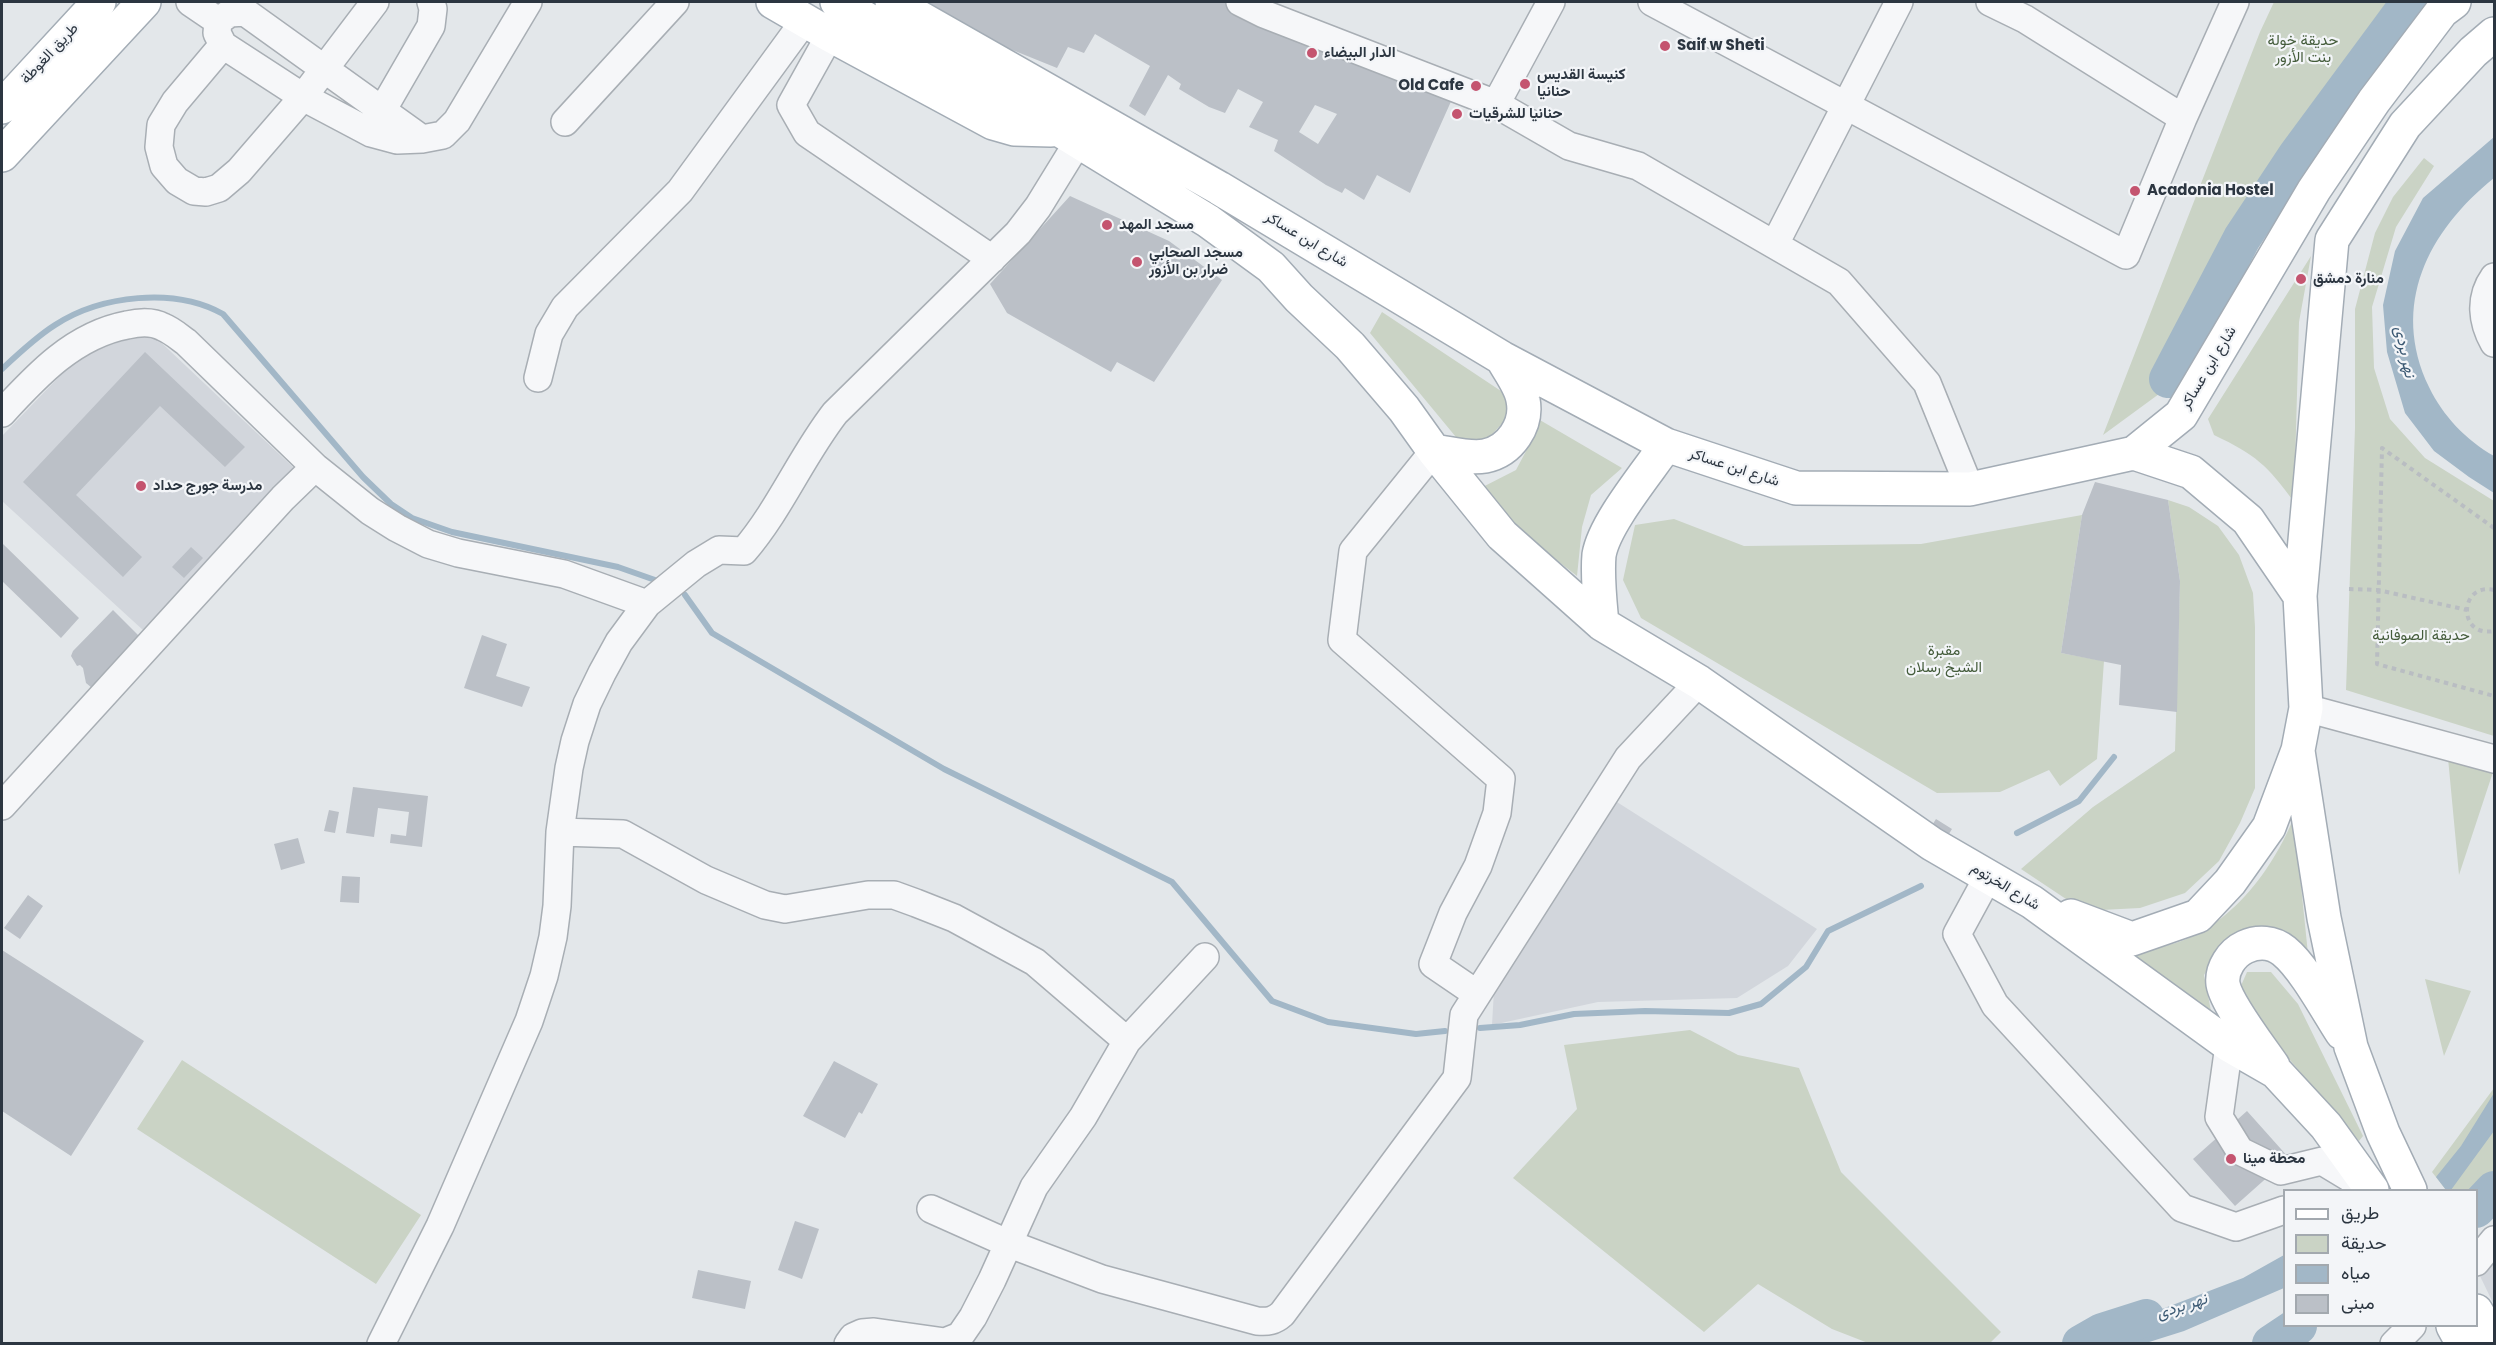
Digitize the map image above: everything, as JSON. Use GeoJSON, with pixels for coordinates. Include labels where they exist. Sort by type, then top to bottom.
{"type":"FeatureCollection","features":[{"type":"Feature","properties":{"kind":"main road","name":"طريق الغوطة"},"geometry":{"type":"LineString","coordinates":[[2,106],[99,2]]}},
{"type":"Feature","properties":{"kind":"main road"},"geometry":{"type":"LineString","coordinates":[[2,155],[144,2]]}},
{"type":"Feature","properties":{"kind":"main road"},"geometry":{"type":"LineString","coordinates":[[773,2],[993,123],[1014,129],[1068,136]]}},
{"type":"Feature","properties":{"kind":"main road"},"geometry":{"type":"LineString","coordinates":[[837,2],[1068,136],[1208,221],[1271,267],[1299,298],[1350,346],[1404,409],[1502,535],[1602,624]]}},
{"type":"Feature","properties":{"kind":"main road","name":"شارع ابن عساكر"},"geometry":{"type":"LineString","coordinates":[[892,2],[1219,188],[1502,358],[1666,445],[1796,488],[1970,489],[2134,453],[2181,415],[2314,190],[2374,101],[2442,10],[2454,2]]}},
{"type":"Feature","properties":{"kind":"main road"},"geometry":{"type":"LineString","coordinates":[[2032,902],[2132,939],[2198,916],[2230,882],[2269,827],[2298,750],[2306,708],[2300,596],[2332,240],[2406,125],[2473,52],[2494,34]]}},
{"type":"Feature","properties":{"kind":"main road"},"geometry":{"type":"LineString","coordinates":[[1434,450],[1474,457],[1485,456],[1505,447],[1513,439],[1523,420],[1523,398],[1502,358]]}},
{"type":"Feature","properties":{"kind":"main road"},"geometry":{"type":"LineString","coordinates":[[1602,624],[1599,556],[1602,543],[1618,512],[1666,445]]}},
{"type":"Feature","properties":{"kind":"main road"},"geometry":{"type":"LineString","coordinates":[[2134,453],[2191,472],[2248,520],[2300,596]]}},
{"type":"Feature","properties":{"kind":"main road","name":"شارع الخرتوم"},"geometry":{"type":"LineString","coordinates":[[1602,624],[1699,682],[1932,844],[2032,902],[2229,1045],[2276,1072],[2326,1126],[2370,1189]]}},
{"type":"Feature","properties":{"kind":"main road"},"geometry":{"type":"LineString","coordinates":[[2298,750],[2324,918],[2351,1047],[2383,1133],[2409,1189]]}},
{"type":"Feature","properties":{"kind":"main road"},"geometry":{"type":"LineString","coordinates":[[2276,1072],[2229,999],[2223,984],[2227,964],[2233,955],[2251,944],[2272,945],[2289,956],[2351,1047]]}},
{"type":"Feature","properties":{"kind":"main road"},"geometry":{"type":"LineString","coordinates":[[2458,1327],[2484,1332]]}},
{"type":"Feature","properties":{"kind":"street"},"geometry":{"type":"LineString","coordinates":[[190,2],[220,33],[303,98],[371,133],[397,140],[443,135],[456,122],[528,2]]}},
{"type":"Feature","properties":{"kind":"street"},"geometry":{"type":"LineString","coordinates":[[375,2],[324,70],[303,98],[239,171],[219,188],[206,192],[194,191],[177,181],[164,166],[159,147],[162,125],[220,33],[230,13],[249,7],[324,70],[383,109],[422,139]]}},
{"type":"Feature","properties":{"kind":"street"},"geometry":{"type":"LineString","coordinates":[[383,109],[431,26],[433,9],[431,2]]}},
{"type":"Feature","properties":{"kind":"street"},"geometry":{"type":"LineString","coordinates":[[565,122],[675,2]]}},
{"type":"Feature","properties":{"kind":"street"},"geometry":{"type":"LineString","coordinates":[[1240,2],[1264,14],[1496,104],[1569,146],[1638,166],[1839,282],[1927,383],[1970,489]]}},
{"type":"Feature","properties":{"kind":"street"},"geometry":{"type":"LineString","coordinates":[[1496,104],[1551,2]]}},
{"type":"Feature","properties":{"kind":"street"},"geometry":{"type":"LineString","coordinates":[[1652,2],[2126,255],[2183,118],[2235,2]]}},
{"type":"Feature","properties":{"kind":"street"},"geometry":{"type":"LineString","coordinates":[[1775,244],[1899,2]]}},
{"type":"Feature","properties":{"kind":"street"},"geometry":{"type":"LineString","coordinates":[[1990,2],[2029,10],[2183,118]]}},
{"type":"Feature","properties":{"kind":"street"},"geometry":{"type":"LineString","coordinates":[[818,28],[791,105],[807,133],[992,259]]}},
{"type":"Feature","properties":{"kind":"street"},"geometry":{"type":"LineString","coordinates":[[538,378],[549,334],[565,308],[680,191],[818,28]]}},
{"type":"Feature","properties":{"kind":"street"},"geometry":{"type":"LineString","coordinates":[[381,1344],[440,1226],[529,1021],[544,976],[553,937],[557,906],[560,832],[575,741],[587,705],[620,642],[647,604],[696,564],[719,550],[744,551],[766,522],[818,436],[835,413],[1018,233],[1038,207],[1068,136]]}},
{"type":"Feature","properties":{"kind":"street"},"geometry":{"type":"LineString","coordinates":[[2494,277],[2489,285],[2483,308],[2487,332],[2494,343]]}},
{"type":"Feature","properties":{"kind":"street"},"geometry":{"type":"LineString","coordinates":[[2,413],[55,360],[82,340],[108,328],[143,322],[164,327],[186,342],[315,467],[370,511],[428,544],[458,553],[564,574],[647,604]]}},
{"type":"Feature","properties":{"kind":"street"},"geometry":{"type":"LineString","coordinates":[[1434,450],[1353,551],[1342,640],[1501,779],[1497,813],[1482,855],[1433,964],[1477,994]]}},
{"type":"Feature","properties":{"kind":"street"},"geometry":{"type":"LineString","coordinates":[[2,806],[283,498],[315,467]]}},
{"type":"Feature","properties":{"kind":"street"},"geometry":{"type":"LineString","coordinates":[[931,1209],[1007,1243],[1102,1278],[1257,1321],[1275,1320],[1282,1314],[1457,1078],[1464,1015],[1628,758],[1699,682]]}},
{"type":"Feature","properties":{"kind":"street"},"geometry":{"type":"LineString","coordinates":[[2306,708],[2494,759]]}},
{"type":"Feature","properties":{"kind":"street"},"geometry":{"type":"LineString","coordinates":[[560,832],[623,834],[706,880],[765,904],[784,909],[868,895],[894,896],[916,903],[954,918],[1035,962],[1127,1041]]}},
{"type":"Feature","properties":{"kind":"street"},"geometry":{"type":"LineString","coordinates":[[1988,877],[1957,934],[1995,1005],[2182,1208],[2236,1227],[2283,1210]]}},
{"type":"Feature","properties":{"kind":"street"},"geometry":{"type":"LineString","coordinates":[[848,1344],[862,1333],[874,1332],[945,1342],[960,1336],[973,1317],[992,1280],[1034,1187],[1083,1117],[1127,1041],[1206,957]]}},
{"type":"Feature","properties":{"kind":"street"},"geometry":{"type":"LineString","coordinates":[[2229,1045],[2219,1118],[2241,1151],[2281,1171],[2322,1161],[2368,1189]]}},
{"type":"Feature","properties":{"kind":"street"},"geometry":{"type":"LineString","coordinates":[[2478,1260],[2494,1240]]}},
{"type":"Feature","properties":{"kind":"street"},"geometry":{"type":"LineString","coordinates":[[2394,1344],[2411,1327]]}},
{"type":"Feature","properties":{"kind":"path"},"geometry":{"type":"LineString","coordinates":[[2494,528],[2382,448],[2377,664],[2494,696]]}},
{"type":"Feature","properties":{"kind":"path"},"geometry":{"type":"LineString","coordinates":[[2494,582],[2493,589],[2477,592],[2468,602],[2467,610],[2468,617],[2475,628],[2482,631],[2494,631]]}},
{"type":"Feature","properties":{"kind":"path"},"geometry":{"type":"LineString","coordinates":[[2349,589],[2378,590],[2467,610]]}},
{"type":"Feature","properties":{"kind":"shaded area","name":"مدرسة جورج حداد"},"geometry":{"type":"Polygon","coordinates":[[[150,332],[296,470],[144,631],[2,501],[2,436],[80,355],[150,332]]]}},
{"type":"Feature","properties":{"kind":"shaded area"},"geometry":{"type":"Polygon","coordinates":[[[1609,797],[1817,929],[1788,966],[1737,998],[1598,1002],[1492,1025],[1494,990],[1609,797]]]}},
{"type":"Feature","properties":{"kind":"shaded area"},"geometry":{"type":"Polygon","coordinates":[[[2494,1260],[2494,1305],[2480,1276],[2494,1260]]]}},
{"type":"Feature","properties":{"kind":"green space","name":"حديقة خولة بنت الأزور"},"geometry":{"type":"Polygon","coordinates":[[[2274,2],[2399,2],[2298,134],[2244,218],[2174,383],[2103,435],[2260,32],[2274,2]]]}},
{"type":"Feature","properties":{"kind":"green space","name":"حديقة الصوفانية"},"geometry":{"type":"Polygon","coordinates":[[[2424,158],[2434,166],[2396,227],[2372,307],[2374,368],[2390,419],[2425,458],[2494,501],[2494,736],[2346,690],[2355,428],[2355,309],[2375,233],[2393,197],[2424,158]]]}},
{"type":"Feature","properties":{"kind":"green space"},"geometry":{"type":"Polygon","coordinates":[[[2311,256],[2299,322],[2294,502],[2260,462],[2214,435],[2208,419],[2311,256]]]}},
{"type":"Feature","properties":{"kind":"green space"},"geometry":{"type":"Polygon","coordinates":[[[1382,312],[1507,395],[1507,418],[1486,441],[1465,448],[1370,333],[1382,312]]]}},
{"type":"Feature","properties":{"kind":"green space"},"geometry":{"type":"Polygon","coordinates":[[[1533,416],[1622,468],[1591,495],[1582,527],[1577,576],[1471,493],[1516,470],[1534,436],[1533,416]]]}},
{"type":"Feature","properties":{"kind":"green space"},"geometry":{"type":"Polygon","coordinates":[[[2168,500],[2189,507],[2218,526],[2239,555],[2253,593],[2255,788],[2240,823],[2219,861],[2185,893],[2140,908],[2101,910],[2069,901],[2021,869],[2093,807],[2175,751],[2180,581],[2168,500]]]}},
{"type":"Feature","properties":{"kind":"green space","name":"مقبرة الشيخ رسلان"},"geometry":{"type":"Polygon","coordinates":[[[2082,515],[2061,653],[2104,661],[2097,759],[2060,786],[2049,770],[2000,792],[1937,793],[1641,618],[1623,580],[1635,525],[1674,519],[1744,546],[1921,544],[2082,515]]]}},
{"type":"Feature","properties":{"kind":"green space"},"geometry":{"type":"Polygon","coordinates":[[[2448,758],[2493,772],[2459,875],[2448,758]]]}},
{"type":"Feature","properties":{"kind":"green space"},"geometry":{"type":"Polygon","coordinates":[[[2294,817],[2308,954],[2220,947],[2204,975],[2211,1011],[2114,946],[2141,949],[2168,945],[2193,936],[2215,923],[2236,906],[2270,864],[2294,817]]]}},
{"type":"Feature","properties":{"kind":"green space"},"geometry":{"type":"Polygon","coordinates":[[[2247,972],[2271,972],[2298,1004],[2363,1136],[2359,1141],[2249,1012],[2240,988],[2247,972]]]}},
{"type":"Feature","properties":{"kind":"green space"},"geometry":{"type":"Polygon","coordinates":[[[2425,979],[2471,991],[2444,1056],[2425,979]]]}},
{"type":"Feature","properties":{"kind":"green space"},"geometry":{"type":"Polygon","coordinates":[[[1690,1030],[1738,1055],[1799,1068],[1841,1172],[2001,1332],[1990,1343],[1868,1343],[1832,1329],[1758,1284],[1704,1332],[1513,1178],[1577,1109],[1564,1045],[1690,1030]]]}},
{"type":"Feature","properties":{"kind":"green space"},"geometry":{"type":"Polygon","coordinates":[[[182,1060],[421,1215],[376,1284],[137,1129],[182,1060]]]}},
{"type":"Feature","properties":{"kind":"green space"},"geometry":{"type":"Polygon","coordinates":[[[2494,1088],[2494,1185],[2478,1205],[2478,1189],[2445,1189],[2432,1172],[2494,1088]]]}},
{"type":"Feature","properties":{"kind":"water"},"geometry":{"type":"Polygon","coordinates":[[[2494,137],[2494,178],[2451,221],[2434,246],[2422,272],[2415,299],[2413,327],[2418,357],[2429,387],[2441,408],[2474,443],[2494,456],[2494,493],[2434,451],[2405,413],[2387,352],[2383,305],[2395,251],[2423,198],[2494,137]]]}},
{"type":"Feature","properties":{"kind":"water"},"geometry":{"type":"Polygon","coordinates":[[[2494,1093],[2494,1131],[2452,1189],[2445,1189],[2436,1177],[2461,1146],[2494,1093]]]}},
{"type":"Feature","properties":{"kind":"water"},"geometry":{"type":"Polygon","coordinates":[[[2283,1256],[2283,1288],[2184,1331],[2146,1343],[2081,1343],[2102,1332],[2243,1278],[2283,1256]]]}},
{"type":"Feature","properties":{"kind":"building"},"geometry":{"type":"Polygon","coordinates":[[[903,2],[1224,2],[1257,20],[1453,97],[1410,193],[1377,175],[1364,200],[1345,188],[1342,193],[1326,185],[1274,151],[1278,140],[1249,127],[1263,102],[1238,89],[1225,113],[1209,107],[1179,89],[1181,84],[1168,75],[1145,116],[1129,106],[1150,66],[1095,34],[1084,53],[1068,47],[1057,68],[1005,47],[1001,55],[903,2]],[[1315,105],[1299,132],[1318,144],[1337,114],[1315,105]]]}},
{"type":"Feature","properties":{"kind":"building"},"geometry":{"type":"Polygon","coordinates":[[[1070,196],[1169,241],[1222,280],[1154,382],[1117,362],[1111,372],[1007,313],[990,284],[1070,196]]]}},
{"type":"Feature","properties":{"kind":"building"},"geometry":{"type":"Polygon","coordinates":[[[145,352],[245,447],[225,467],[160,406],[76,495],[142,557],[123,577],[23,482],[145,352]]]}},
{"type":"Feature","properties":{"kind":"building"},"geometry":{"type":"Polygon","coordinates":[[[2095,482],[2168,500],[2180,581],[2177,712],[2119,705],[2121,665],[2061,653],[2082,515],[2095,482]]]}},
{"type":"Feature","properties":{"kind":"building"},"geometry":{"type":"Polygon","coordinates":[[[2,543],[79,618],[61,638],[2,581],[2,543]]]}},
{"type":"Feature","properties":{"kind":"building"},"geometry":{"type":"Polygon","coordinates":[[[191,547],[203,558],[184,578],[172,567],[191,547]]]}},
{"type":"Feature","properties":{"kind":"building"},"geometry":{"type":"Polygon","coordinates":[[[113,610],[140,637],[92,688],[86,683],[83,668],[80,665],[77,666],[71,656],[73,651],[113,610]]]}},
{"type":"Feature","properties":{"kind":"building"},"geometry":{"type":"Polygon","coordinates":[[[482,635],[507,644],[496,676],[530,687],[522,707],[464,688],[482,635]]]}},
{"type":"Feature","properties":{"kind":"building"},"geometry":{"type":"Polygon","coordinates":[[[353,787],[428,796],[422,847],[390,843],[391,834],[406,836],[409,812],[378,808],[374,837],[346,833],[353,787]]]}},
{"type":"Feature","properties":{"kind":"building"},"geometry":{"type":"Polygon","coordinates":[[[329,810],[339,812],[335,833],[324,831],[329,810]]]}},
{"type":"Feature","properties":{"kind":"building"},"geometry":{"type":"Polygon","coordinates":[[[1936,819],[1952,829],[1932,861],[1916,851],[1936,819]]]}},
{"type":"Feature","properties":{"kind":"building"},"geometry":{"type":"Polygon","coordinates":[[[298,838],[305,863],[281,870],[274,844],[298,838]]]}},
{"type":"Feature","properties":{"kind":"building"},"geometry":{"type":"Polygon","coordinates":[[[342,876],[360,877],[359,903],[340,902],[342,876]]]}},
{"type":"Feature","properties":{"kind":"building"},"geometry":{"type":"Polygon","coordinates":[[[28,895],[43,906],[20,939],[4,928],[28,895]]]}},
{"type":"Feature","properties":{"kind":"building"},"geometry":{"type":"Polygon","coordinates":[[[2,950],[144,1041],[71,1156],[2,1111],[2,950]]]}},
{"type":"Feature","properties":{"kind":"building"},"geometry":{"type":"Polygon","coordinates":[[[834,1061],[878,1084],[862,1114],[859,1112],[845,1138],[803,1116],[834,1061]]]}},
{"type":"Feature","properties":{"kind":"building"},"geometry":{"type":"Polygon","coordinates":[[[2247,1111],[2289,1158],[2235,1206],[2193,1159],[2247,1111]]]}},
{"type":"Feature","properties":{"kind":"building"},"geometry":{"type":"Polygon","coordinates":[[[795,1221],[819,1229],[802,1279],[778,1270],[795,1221]]]}},
{"type":"Feature","properties":{"kind":"building"},"geometry":{"type":"Polygon","coordinates":[[[698,1270],[751,1281],[745,1309],[692,1298],[698,1270]]]}},
{"type":"Feature","properties":{"kind":"waterway"},"geometry":{"type":"LineString","coordinates":[[2168,379],[2242,238],[2297,155],[2410,2]]}},
{"type":"Feature","properties":{"kind":"waterway"},"geometry":{"type":"LineString","coordinates":[[2,369],[55,325],[94,307],[138,298],[183,300],[204,305],[223,314],[363,477],[391,504],[412,518],[452,532],[618,567],[655,580]]}},
{"type":"Feature","properties":{"kind":"waterway"},"geometry":{"type":"LineString","coordinates":[[685,595],[712,633],[944,769],[1172,882],[1272,1001],[1328,1022],[1416,1034],[1445,1031]]}},
{"type":"Feature","properties":{"kind":"waterway"},"geometry":{"type":"LineString","coordinates":[[2017,833],[2079,801],[2114,757]]}},
{"type":"Feature","properties":{"kind":"waterway"},"geometry":{"type":"LineString","coordinates":[[1480,1028],[1520,1025],[1574,1014],[1645,1011],[1729,1013],[1761,1004],[1806,967],[1828,931],[1921,886]]}},
{"type":"Feature","properties":{"kind":"waterway","name":"نهر بردى"},"geometry":{"type":"LineString","coordinates":[[2478,1207],[2494,1190]]}},
{"type":"Feature","properties":{"kind":"waterway","name":"نهر بردى"},"geometry":{"type":"LineString","coordinates":[[2081,1344],[2102,1332],[2146,1318]]}},
{"type":"Feature","properties":{"kind":"waterway","name":"نهر بردى"},"geometry":{"type":"LineString","coordinates":[[2271,1344],[2296,1327]]}},
{"type":"Feature","properties":{"kind":"place","name":"Saif w Sheti"},"geometry":{"type":"Point","coordinates":[1665,46]}},
{"type":"Feature","properties":{"kind":"place","name":"الدار البيضاء"},"geometry":{"type":"Point","coordinates":[1312,53]}},
{"type":"Feature","properties":{"kind":"place","name":"كنيسة القديس حنانيا"},"geometry":{"type":"Point","coordinates":[1525,84]}},
{"type":"Feature","properties":{"kind":"place","name":"Old Cafe"},"geometry":{"type":"Point","coordinates":[1476,86]}},
{"type":"Feature","properties":{"kind":"place","name":"حنانيا للشرقيات"},"geometry":{"type":"Point","coordinates":[1457,114]}},
{"type":"Feature","properties":{"kind":"place","name":"Acadonia Hostel"},"geometry":{"type":"Point","coordinates":[2135,191]}},
{"type":"Feature","properties":{"kind":"place","name":"مسجد المهد"},"geometry":{"type":"Point","coordinates":[1107,225]}},
{"type":"Feature","properties":{"kind":"place","name":"مسجد الصحابي ضرار بن الأزور"},"geometry":{"type":"Point","coordinates":[1137,262]}},
{"type":"Feature","properties":{"kind":"place","name":"منارة دمشق"},"geometry":{"type":"Point","coordinates":[2301,279]}},
{"type":"Feature","properties":{"kind":"place","name":"مدرسة جورج حداد"},"geometry":{"type":"Point","coordinates":[141,486]}},
{"type":"Feature","properties":{"kind":"place","name":"محطة مينا"},"geometry":{"type":"Point","coordinates":[2231,1159]}}]}
